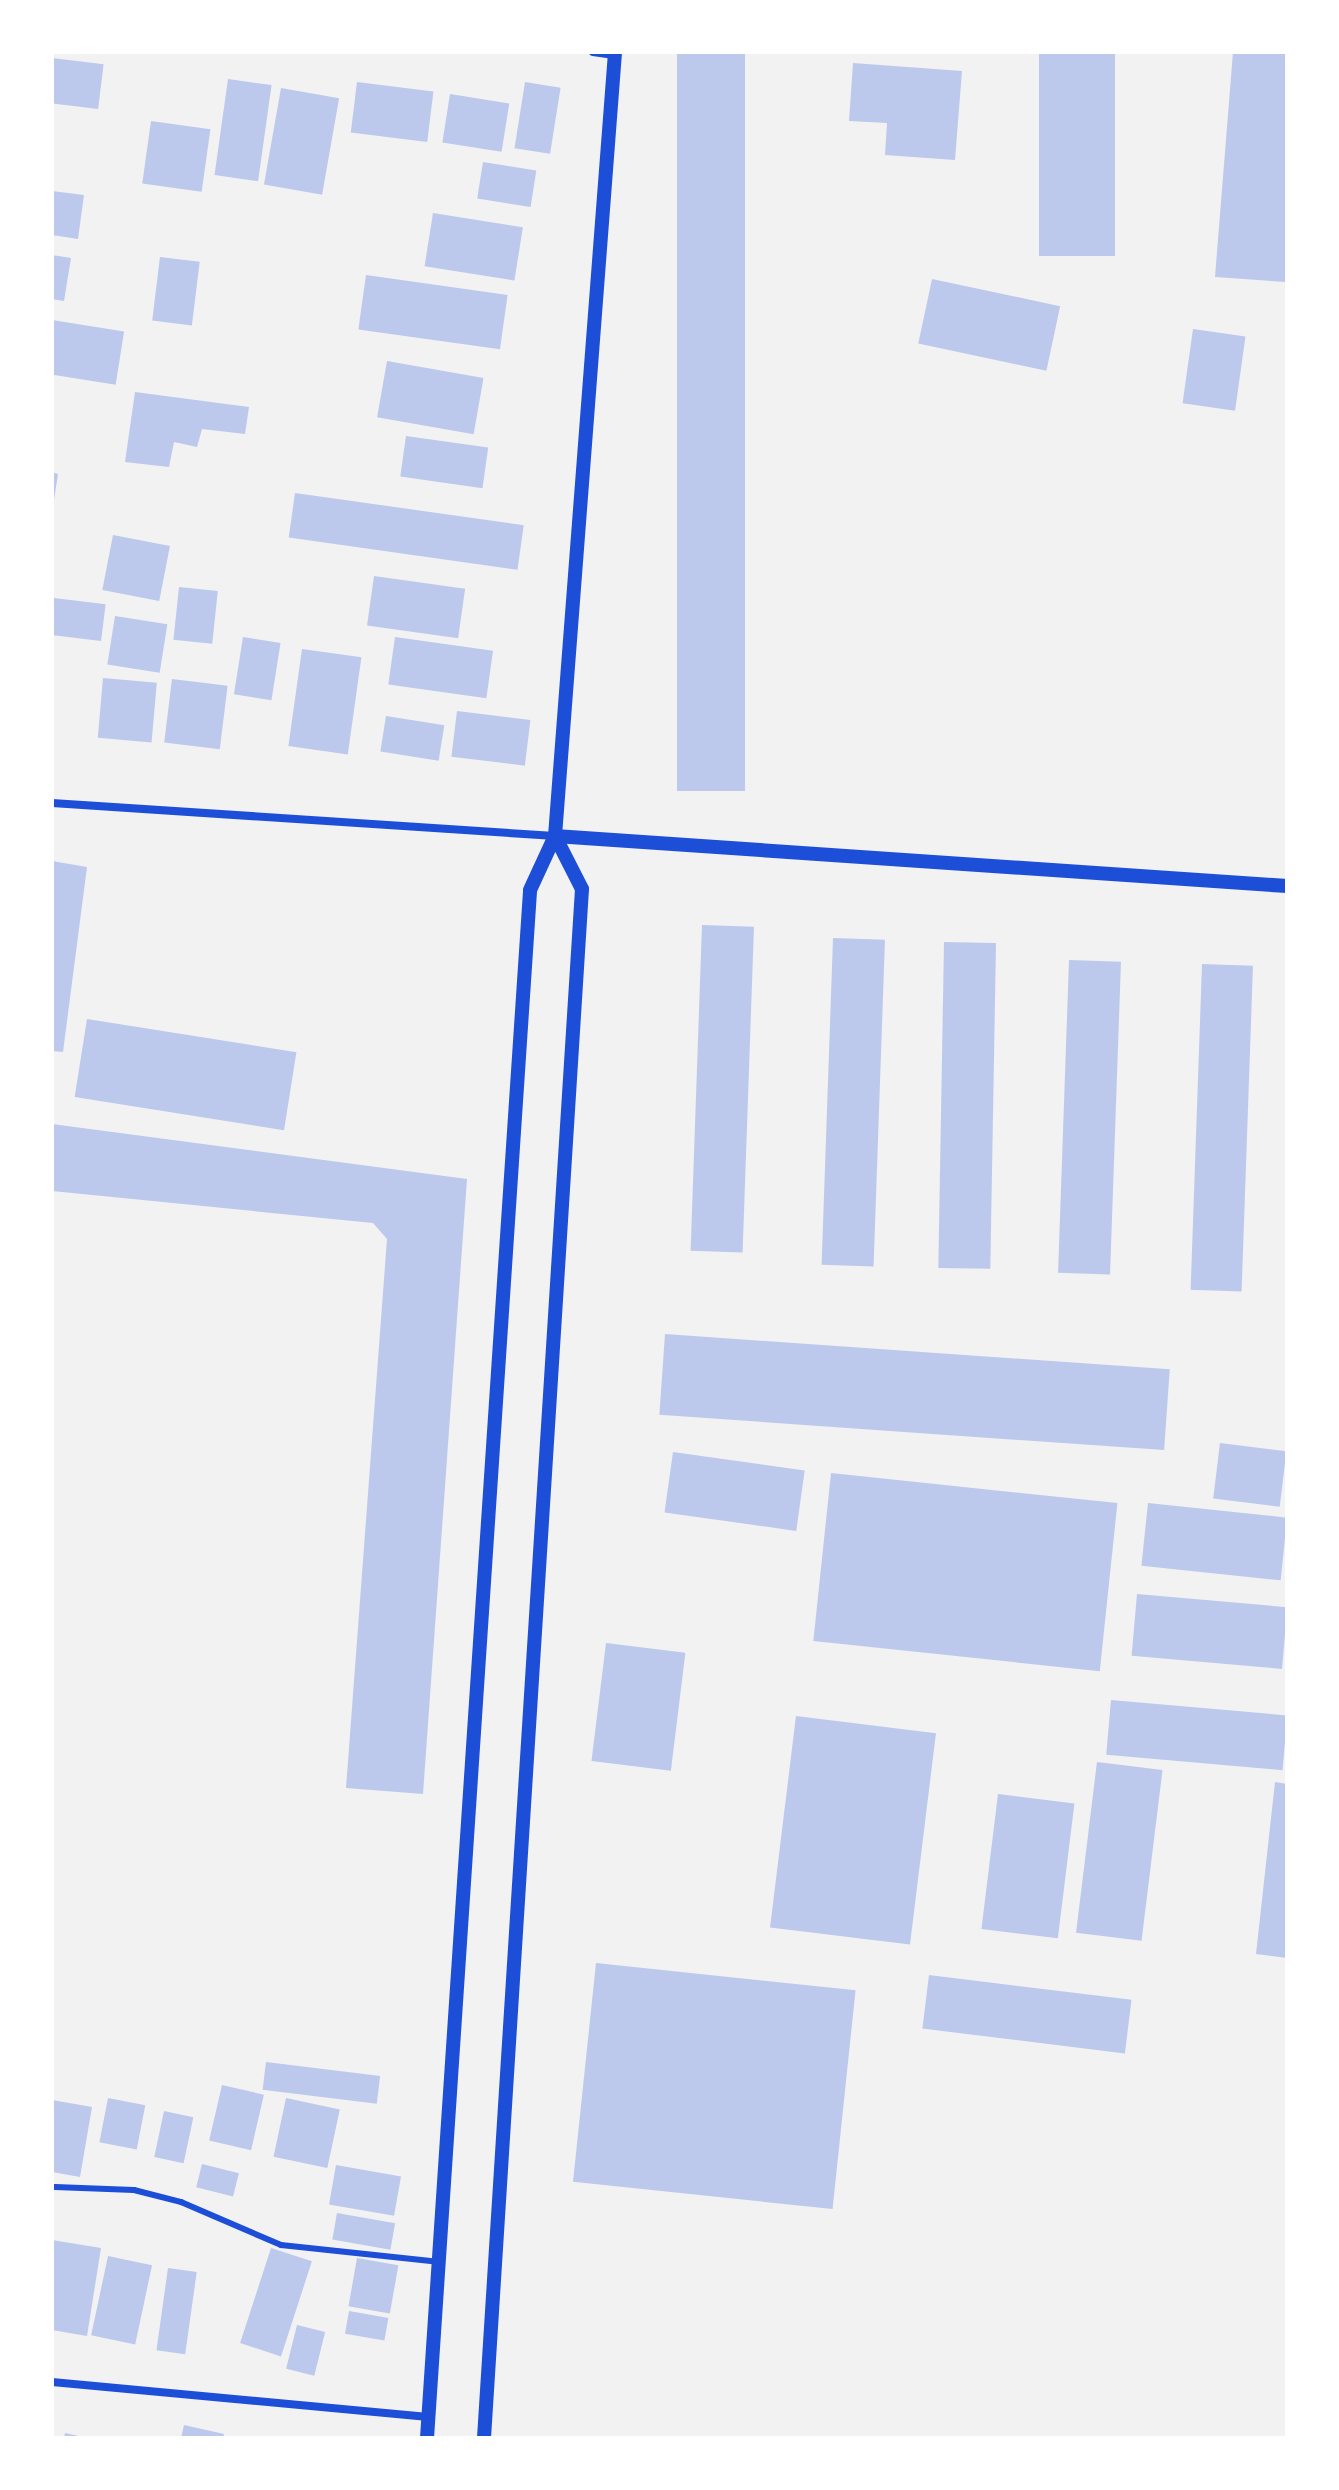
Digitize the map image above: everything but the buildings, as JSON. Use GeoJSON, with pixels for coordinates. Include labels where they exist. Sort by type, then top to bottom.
{"type":"FeatureCollection","features":[{"type":"Feature","properties":{"kind":"street"},"geometry":{"type":"LineString","coordinates":[[427,2438],[530,890],[555,836],[614,53],[593,52]]}},
{"type":"Feature","properties":{"kind":"street"},"geometry":{"type":"LineString","coordinates":[[52,803],[1287,886]]}},
{"type":"Feature","properties":{"kind":"street"},"geometry":{"type":"LineString","coordinates":[[484,2438],[582,889],[555,836]]}},
{"type":"Feature","properties":{"kind":"street"},"geometry":{"type":"LineString","coordinates":[[52,2382],[428,2417]]}},
{"type":"Feature","properties":{"kind":"lane"},"geometry":{"type":"LineString","coordinates":[[55,2187],[146,2193],[281,2245],[440,2262]]}}]}
